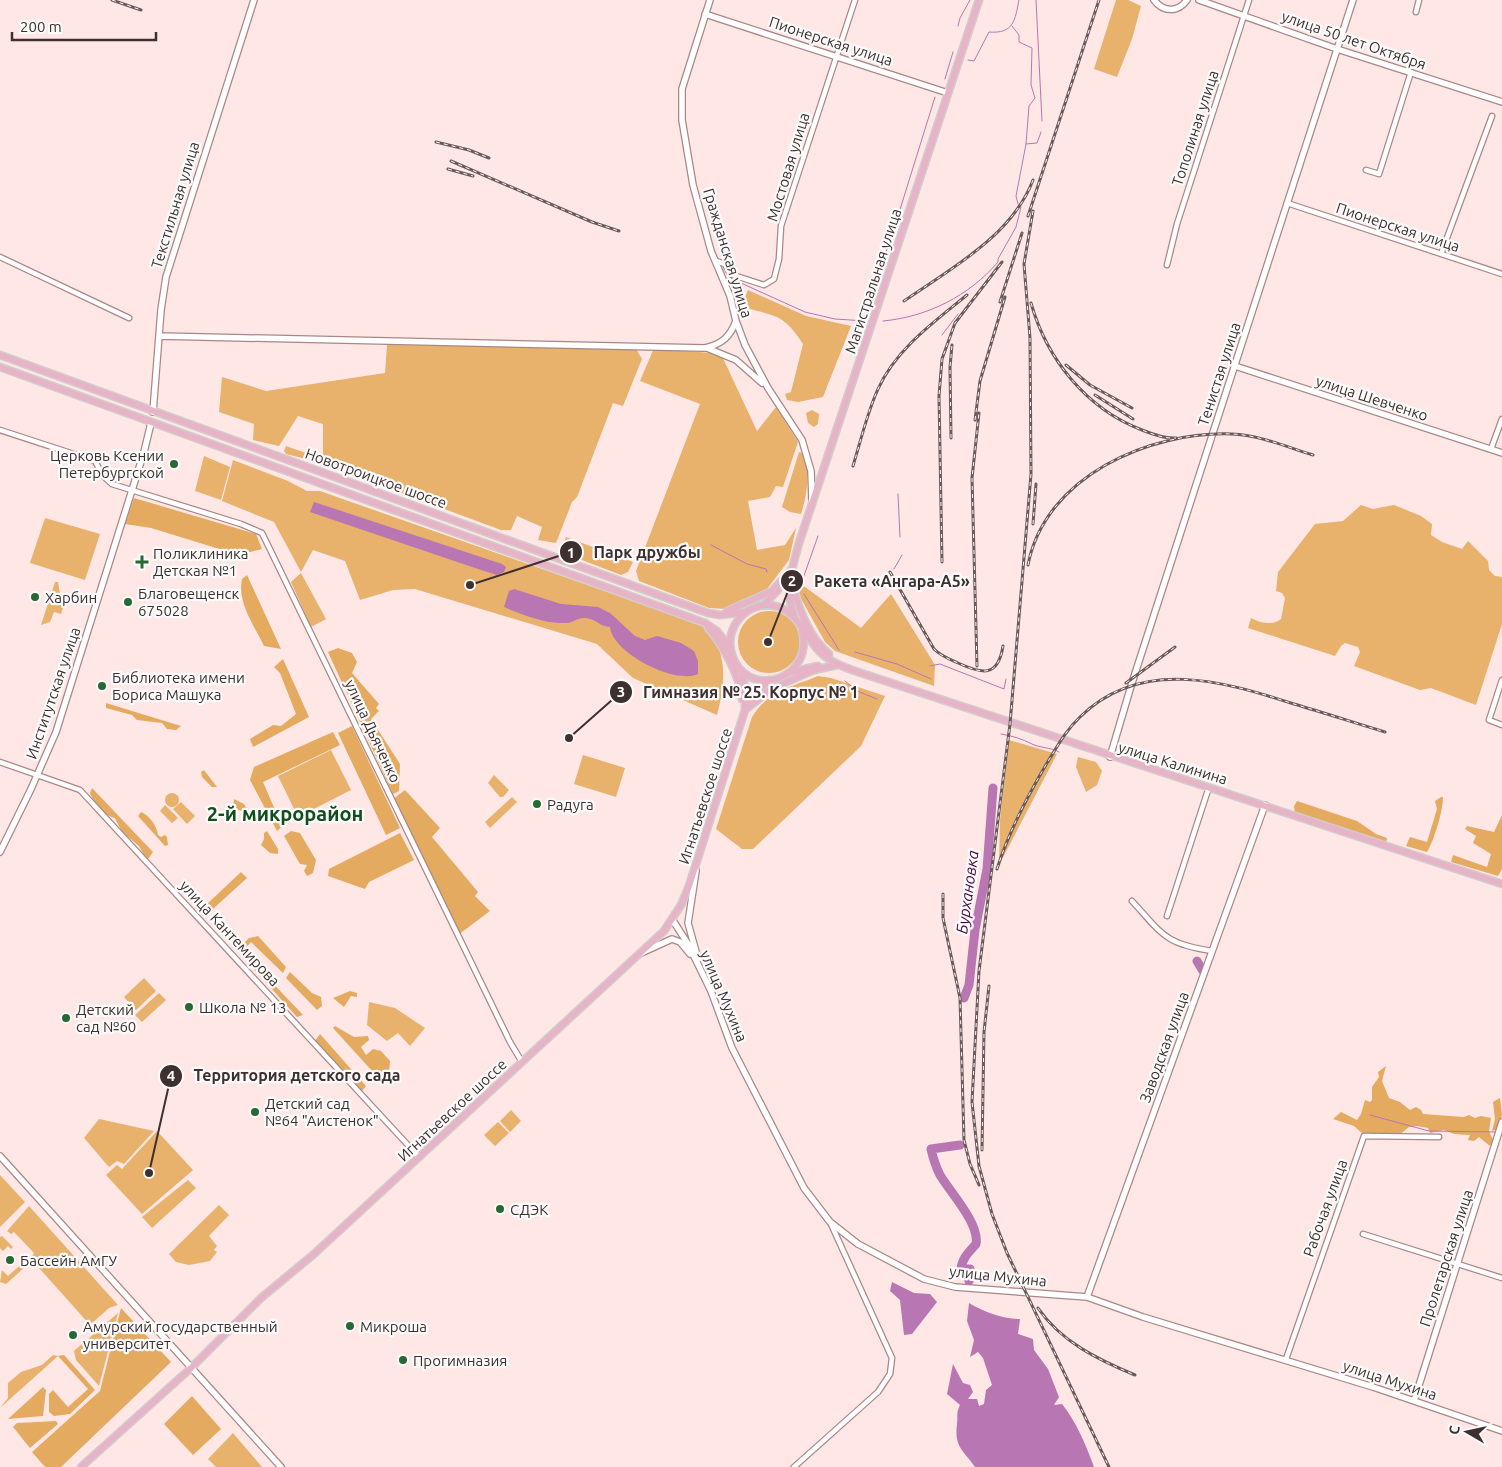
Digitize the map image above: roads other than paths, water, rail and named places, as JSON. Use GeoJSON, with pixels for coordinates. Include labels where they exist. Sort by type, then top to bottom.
{"type":"FeatureCollection","features":[{"type":"Feature","properties":{"kind":"main road","name":"Текстильная улица"},"geometry":{"type":"LineString","coordinates":[[151,423],[166,277],[217,110],[254,0]]}},
{"type":"Feature","properties":{"kind":"main road","name":"Гражданская улица"},"geometry":{"type":"LineString","coordinates":[[710,0],[685,76],[681,106],[693,184],[716,261],[730,296],[736,321],[745,345],[768,388],[802,440],[810,471],[812,500]]}},
{"type":"Feature","properties":{"kind":"main road","name":"Магистральная улица"},"geometry":{"type":"LineString","coordinates":[[791,570],[812,500],[979,0]]}},
{"type":"Feature","properties":{"kind":"main road"},"geometry":{"type":"LineString","coordinates":[[1154,0],[1165,9],[1172,10],[1179,8],[1187,0]]}},
{"type":"Feature","properties":{"kind":"main road","name":"улица 50 лет Октября"},"geometry":{"type":"LineString","coordinates":[[1199,0],[1337,49],[1502,102]]}},
{"type":"Feature","properties":{"kind":"main road","name":"Тенистая улица"},"geometry":{"type":"LineString","coordinates":[[1110,757],[1131,686],[1353,0]]}},
{"type":"Feature","properties":{"kind":"main road","name":"Пионерская улица"},"geometry":{"type":"LineString","coordinates":[[705,14],[948,93]]}},
{"type":"Feature","properties":{"kind":"main road"},"geometry":{"type":"LineString","coordinates":[[159,336],[705,348],[723,342],[733,329],[736,321]]}},
{"type":"Feature","properties":{"kind":"main road"},"geometry":{"type":"LineString","coordinates":[[705,348],[736,360],[768,388]]}},
{"type":"Feature","properties":{"kind":"main road","name":"Новотроицкое шоссе"},"geometry":{"type":"LineString","coordinates":[[0,355],[152,412],[261,449],[708,613],[720,615],[746,612]]}},
{"type":"Feature","properties":{"kind":"main road","name":"улица Шевченко"},"geometry":{"type":"LineString","coordinates":[[1235,366],[1502,453]]}},
{"type":"Feature","properties":{"kind":"main road","name":"Новотроицкое шоссе"},"geometry":{"type":"LineString","coordinates":[[0,367],[151,423],[270,463],[705,623],[717,631],[730,648]]}},
{"type":"Feature","properties":{"kind":"main road","name":"Институтская улица"},"geometry":{"type":"LineString","coordinates":[[0,852],[38,774],[64,708],[151,423]]}},
{"type":"Feature","properties":{"kind":"main road"},"geometry":{"type":"LineString","coordinates":[[708,613],[730,610],[762,597],[772,591],[791,570]]}},
{"type":"Feature","properties":{"kind":"main road"},"geometry":{"type":"LineString","coordinates":[[770,680],[751,677],[742,671],[734,661],[730,648],[733,628],[746,612],[764,605],[773,596],[791,570]]}},
{"type":"Feature","properties":{"kind":"main road"},"geometry":{"type":"LineString","coordinates":[[791,570],[790,600],[794,617],[819,650],[837,665]]}},
{"type":"Feature","properties":{"kind":"main road"},"geometry":{"type":"LineString","coordinates":[[791,570],[796,604],[819,642],[837,665]]}},
{"type":"Feature","properties":{"kind":"main road"},"geometry":{"type":"LineString","coordinates":[[764,605],[780,608],[794,617]]}},
{"type":"Feature","properties":{"kind":"main road"},"geometry":{"type":"LineString","coordinates":[[705,623],[716,637],[737,679],[745,710]]}},
{"type":"Feature","properties":{"kind":"main road"},"geometry":{"type":"LineString","coordinates":[[790,672],[803,653],[802,630]]}},
{"type":"Feature","properties":{"kind":"main road"},"geometry":{"type":"LineString","coordinates":[[745,710],[759,689],[770,680],[790,672],[820,665],[837,665]]}},
{"type":"Feature","properties":{"kind":"main road"},"geometry":{"type":"LineString","coordinates":[[745,710],[771,689],[814,670],[837,665]]}},
{"type":"Feature","properties":{"kind":"main road","name":"улица Калинина"},"geometry":{"type":"LineString","coordinates":[[837,665],[1110,757],[1265,805],[1502,884]]}},
{"type":"Feature","properties":{"kind":"main road"},"geometry":{"type":"LineString","coordinates":[[742,671],[745,689],[745,710]]}},
{"type":"Feature","properties":{"kind":"main road","name":"Игнатьевское шоссе"},"geometry":{"type":"LineString","coordinates":[[81,1467],[191,1368],[261,1298],[314,1254],[641,954],[672,919],[689,886],[745,710]]}},
{"type":"Feature","properties":{"kind":"main road","name":"Заводская улица"},"geometry":{"type":"LineString","coordinates":[[1087,1297],[1265,805]]}},
{"type":"Feature","properties":{"kind":"main road"},"geometry":{"type":"LineString","coordinates":[[698,859],[688,923],[699,966]]}},
{"type":"Feature","properties":{"kind":"main road","name":"улица Мухина"},"geometry":{"type":"LineString","coordinates":[[672,919],[681,931],[699,966],[734,1052],[804,1188],[830,1222],[858,1244],[924,1279],[955,1286],[1087,1297],[1143,1317],[1286,1360],[1502,1430]]}},
{"type":"Feature","properties":{"kind":"main road"},"geometry":{"type":"LineString","coordinates":[[641,954],[656,948],[668,940],[677,940],[699,966]]}},
{"type":"Feature","properties":{"kind":"main road","name":"Пролетарская улица"},"geometry":{"type":"LineString","coordinates":[[1414,1401],[1502,1122]]}},
{"type":"Feature","properties":{"kind":"main road"},"geometry":{"type":"LineString","coordinates":[[0,1156],[281,1467]]}},
{"type":"Feature","properties":{"kind":"street","name":"Мостовая улица"},"geometry":{"type":"LineString","coordinates":[[716,261],[725,264],[730,274],[764,285],[774,279],[779,259],[781,226],[854,0]]}},
{"type":"Feature","properties":{"kind":"street","name":"Тополиная улица"},"geometry":{"type":"LineString","coordinates":[[1167,265],[1177,224],[1249,0]]}},
{"type":"Feature","properties":{"kind":"street"},"geometry":{"type":"LineString","coordinates":[[1416,12],[1419,0]]}},
{"type":"Feature","properties":{"kind":"street"},"geometry":{"type":"LineString","coordinates":[[1366,170],[1379,174],[1410,72]]}},
{"type":"Feature","properties":{"kind":"street"},"geometry":{"type":"LineString","coordinates":[[1441,254],[1492,116]]}},
{"type":"Feature","properties":{"kind":"street","name":"Пионерская улица"},"geometry":{"type":"LineString","coordinates":[[1287,204],[1502,274]]}},
{"type":"Feature","properties":{"kind":"street"},"geometry":{"type":"LineString","coordinates":[[0,257],[129,318]]}},
{"type":"Feature","properties":{"kind":"street"},"geometry":{"type":"LineString","coordinates":[[1491,449],[1502,419]]}},
{"type":"Feature","properties":{"kind":"street"},"geometry":{"type":"LineString","coordinates":[[0,430],[95,461],[104,476],[112,484],[131,490]]}},
{"type":"Feature","properties":{"kind":"street","name":"улица Дьяченко"},"geometry":{"type":"LineString","coordinates":[[131,490],[256,529],[266,539],[376,768],[522,1062]]}},
{"type":"Feature","properties":{"kind":"street"},"geometry":{"type":"LineString","coordinates":[[1502,680],[1489,720],[1502,725]]}},
{"type":"Feature","properties":{"kind":"street","name":"улица Кантемирова"},"geometry":{"type":"LineString","coordinates":[[0,762],[80,790],[419,1157]]}},
{"type":"Feature","properties":{"kind":"street"},"geometry":{"type":"LineString","coordinates":[[1167,916],[1208,787]]}},
{"type":"Feature","properties":{"kind":"street"},"geometry":{"type":"LineString","coordinates":[[1132,901],[1163,935],[1174,943],[1212,951]]}},
{"type":"Feature","properties":{"kind":"street","name":"Рабочая улица"},"geometry":{"type":"LineString","coordinates":[[1286,1360],[1364,1136],[1439,1137]]}},
{"type":"Feature","properties":{"kind":"street"},"geometry":{"type":"LineString","coordinates":[[794,1467],[878,1392],[890,1374],[892,1358],[830,1222]]}},
{"type":"Feature","properties":{"kind":"street"},"geometry":{"type":"LineString","coordinates":[[1363,1234],[1502,1278]]}},
{"type":"Feature","properties":{"kind":"waterway"},"geometry":{"type":"LineString","coordinates":[[958,26],[960,18],[970,0]]}},
{"type":"Feature","properties":{"kind":"waterway"},"geometry":{"type":"LineString","coordinates":[[968,60],[974,61],[989,32],[1004,31],[1012,24],[1019,0]]}},
{"type":"Feature","properties":{"kind":"waterway"},"geometry":{"type":"LineString","coordinates":[[1036,0],[1042,121]]}},
{"type":"Feature","properties":{"kind":"waterway"},"geometry":{"type":"LineString","coordinates":[[1012,26],[1019,35],[1019,42],[1032,48],[1031,85],[1035,98],[1029,106],[1026,144],[1016,196],[1018,204]]}},
{"type":"Feature","properties":{"kind":"waterway"},"geometry":{"type":"LineString","coordinates":[[945,79],[953,52]]}},
{"type":"Feature","properties":{"kind":"waterway"},"geometry":{"type":"LineString","coordinates":[[870,298],[893,232],[935,97]]}},
{"type":"Feature","properties":{"kind":"waterway"},"geometry":{"type":"LineString","coordinates":[[1026,144],[1037,143],[1041,132]]}},
{"type":"Feature","properties":{"kind":"waterway"},"geometry":{"type":"LineString","coordinates":[[883,321],[899,319],[931,310],[960,295],[974,285],[998,262],[1016,227],[1021,207]]}},
{"type":"Feature","properties":{"kind":"waterway"},"geometry":{"type":"LineString","coordinates":[[726,272],[732,279],[805,312],[835,319],[866,321]]}},
{"type":"Feature","properties":{"kind":"waterway"},"geometry":{"type":"LineString","coordinates":[[942,335],[958,314]]}},
{"type":"Feature","properties":{"kind":"waterway"},"geometry":{"type":"LineString","coordinates":[[898,494],[900,537]]}},
{"type":"Feature","properties":{"kind":"waterway"},"geometry":{"type":"LineString","coordinates":[[800,587],[818,536]]}},
{"type":"Feature","properties":{"kind":"waterway"},"geometry":{"type":"LineString","coordinates":[[711,545],[747,564],[766,569],[767,572]]}},
{"type":"Feature","properties":{"kind":"waterway"},"geometry":{"type":"LineString","coordinates":[[894,569],[902,555]]}},
{"type":"Feature","properties":{"kind":"waterway"},"geometry":{"type":"LineString","coordinates":[[804,594],[839,650]]}},
{"type":"Feature","properties":{"kind":"waterway"},"geometry":{"type":"LineString","coordinates":[[855,652],[897,664],[931,679]]}},
{"type":"Feature","properties":{"kind":"waterway"},"geometry":{"type":"LineString","coordinates":[[930,666],[940,664],[1004,689],[1006,679]]}},
{"type":"Feature","properties":{"kind":"waterway"},"geometry":{"type":"LineString","coordinates":[[845,681],[857,691],[877,699]]}},
{"type":"Feature","properties":{"kind":"waterway","name":"Бурхановка"},"geometry":{"type":"LineString","coordinates":[[1001,734],[1059,752]]}},
{"type":"Feature","properties":{"kind":"waterway","name":"Бурхановка"},"geometry":{"type":"LineString","coordinates":[[964,998],[969,985],[975,930],[987,869],[993,788]]}},
{"type":"Feature","properties":{"kind":"waterway","name":"Бурхановка"},"geometry":{"type":"LineString","coordinates":[[1197,961],[1203,971]]}},
{"type":"Feature","properties":{"kind":"waterway","name":"Бурхановка"},"geometry":{"type":"LineString","coordinates":[[1370,1115],[1429,1131],[1497,1132]]}},
{"type":"Feature","properties":{"kind":"waterway","name":"Бурхановка"},"geometry":{"type":"LineString","coordinates":[[960,1145],[931,1149],[940,1175],[969,1218],[976,1236],[976,1244],[964,1258],[961,1269],[970,1269],[969,1281]]}},
{"type":"Feature","properties":{"kind":"railway"},"geometry":{"type":"LineString","coordinates":[[112,0],[141,10]]}},
{"type":"Feature","properties":{"kind":"railway"},"geometry":{"type":"LineString","coordinates":[[1028,216],[1099,0]]}},
{"type":"Feature","properties":{"kind":"railway"},"geometry":{"type":"LineString","coordinates":[[436,142],[469,150],[489,158]]}},
{"type":"Feature","properties":{"kind":"railway"},"geometry":{"type":"LineString","coordinates":[[451,161],[592,222],[619,231]]}},
{"type":"Feature","properties":{"kind":"railway"},"geometry":{"type":"LineString","coordinates":[[448,169],[473,176]]}},
{"type":"Feature","properties":{"kind":"railway"},"geometry":{"type":"LineString","coordinates":[[904,301],[978,250],[1010,218],[1023,200],[1033,180]]}},
{"type":"Feature","properties":{"kind":"railway"},"geometry":{"type":"LineString","coordinates":[[1033,211],[1024,264],[1030,338],[1031,474],[1010,724],[979,971],[972,1102],[979,1166],[992,1214],[1007,1253],[1109,1467]]}},
{"type":"Feature","properties":{"kind":"railway"},"geometry":{"type":"LineString","coordinates":[[1000,302],[1022,233]]}},
{"type":"Feature","properties":{"kind":"railway"},"geometry":{"type":"LineString","coordinates":[[942,562],[939,396],[942,359],[955,323],[1002,262]]}},
{"type":"Feature","properties":{"kind":"railway"},"geometry":{"type":"LineString","coordinates":[[853,466],[864,427],[878,389],[895,361],[917,337],[967,295]]}},
{"type":"Feature","properties":{"kind":"railway"},"geometry":{"type":"LineString","coordinates":[[975,420],[980,381],[1005,297]]}},
{"type":"Feature","properties":{"kind":"railway"},"geometry":{"type":"LineString","coordinates":[[1031,303],[1047,344],[1072,380],[1087,396],[1122,421],[1154,435],[1176,438]]}},
{"type":"Feature","properties":{"kind":"railway"},"geometry":{"type":"LineString","coordinates":[[951,438],[950,367],[952,345]]}},
{"type":"Feature","properties":{"kind":"railway"},"geometry":{"type":"LineString","coordinates":[[1066,365],[1090,385],[1132,408]]}},
{"type":"Feature","properties":{"kind":"railway"},"geometry":{"type":"LineString","coordinates":[[1095,395],[1133,419]]}},
{"type":"Feature","properties":{"kind":"railway"},"geometry":{"type":"LineString","coordinates":[[977,666],[972,478],[979,413]]}},
{"type":"Feature","properties":{"kind":"railway"},"geometry":{"type":"LineString","coordinates":[[1028,565],[1038,534],[1056,507],[1078,484],[1106,465],[1136,451],[1168,441],[1200,435],[1232,434],[1263,439],[1313,455]]}},
{"type":"Feature","properties":{"kind":"railway"},"geometry":{"type":"LineString","coordinates":[[1033,524],[1036,484]]}},
{"type":"Feature","properties":{"kind":"railway"},"geometry":{"type":"LineString","coordinates":[[890,572],[934,649],[942,655],[974,669],[988,671],[997,664],[1003,646]]}},
{"type":"Feature","properties":{"kind":"railway"},"geometry":{"type":"LineString","coordinates":[[1126,683],[1175,647]]}},
{"type":"Feature","properties":{"kind":"railway"},"geometry":{"type":"LineString","coordinates":[[997,869],[1007,841],[1026,801],[1066,733],[1080,717],[1104,698],[1129,686],[1156,680],[1183,679],[1211,682],[1267,695],[1385,732]]}},
{"type":"Feature","properties":{"kind":"railway"},"geometry":{"type":"LineString","coordinates":[[943,894],[943,918],[960,998],[964,1140],[970,1164],[979,1185]]}},
{"type":"Feature","properties":{"kind":"railway"},"geometry":{"type":"LineString","coordinates":[[982,1150],[984,1032],[989,986]]}},
{"type":"Feature","properties":{"kind":"railway"},"geometry":{"type":"LineString","coordinates":[[1038,1308],[1058,1331],[1082,1349],[1135,1375]]}},
{"type":"Feature","properties":{"kind":"place","name":"Церковь Ксении Петербургской"},"geometry":{"type":"Point","coordinates":[174,464]}},
{"type":"Feature","properties":{"kind":"place","name":"Поликлиника Детская №1"},"geometry":{"type":"Point","coordinates":[142,562]}},
{"type":"Feature","properties":{"kind":"place","name":"Парк дружбы"},"geometry":{"type":"Point","coordinates":[470,585]}},
{"type":"Feature","properties":{"kind":"place","name":"Харбин"},"geometry":{"type":"Point","coordinates":[35,597]}},
{"type":"Feature","properties":{"kind":"place","name":"Благовещенск 675028"},"geometry":{"type":"Point","coordinates":[128,602]}},
{"type":"Feature","properties":{"kind":"place","name":"Ракета «Ангара-А5»"},"geometry":{"type":"Point","coordinates":[768,642]}},
{"type":"Feature","properties":{"kind":"place","name":"Библиотека имени Бориса Машука"},"geometry":{"type":"Point","coordinates":[102,686]}},
{"type":"Feature","properties":{"kind":"place","name":"Гимназия № 25. Корпус № 1"},"geometry":{"type":"Point","coordinates":[569,738]}},
{"type":"Feature","properties":{"kind":"place","name":"Радуга"},"geometry":{"type":"Point","coordinates":[537,804]}},
{"type":"Feature","properties":{"kind":"place","name":"Школа № 13"},"geometry":{"type":"Point","coordinates":[189,1007]}},
{"type":"Feature","properties":{"kind":"place","name":"Детский сад №60"},"geometry":{"type":"Point","coordinates":[66,1018]}},
{"type":"Feature","properties":{"kind":"place","name":"Детский сад №64 \"Аистенок\""},"geometry":{"type":"Point","coordinates":[255,1112]}},
{"type":"Feature","properties":{"kind":"place","name":"Территория детского сада"},"geometry":{"type":"Point","coordinates":[149,1173]}},
{"type":"Feature","properties":{"kind":"place","name":"СДЭК"},"geometry":{"type":"Point","coordinates":[500,1209]}},
{"type":"Feature","properties":{"kind":"place","name":"Бассейн АмГУ"},"geometry":{"type":"Point","coordinates":[10,1260]}},
{"type":"Feature","properties":{"kind":"place","name":"Микроша"},"geometry":{"type":"Point","coordinates":[350,1326]}},
{"type":"Feature","properties":{"kind":"place","name":"Амурский государственный университет"},"geometry":{"type":"Point","coordinates":[73,1335]}},
{"type":"Feature","properties":{"kind":"place","name":"Прогимназия"},"geometry":{"type":"Point","coordinates":[403,1360]}},
{"type":"Feature","properties":{"kind":"district","name":"2-й микрорайон"},"geometry":{"type":"Point","coordinates":[285,813]}}]}
